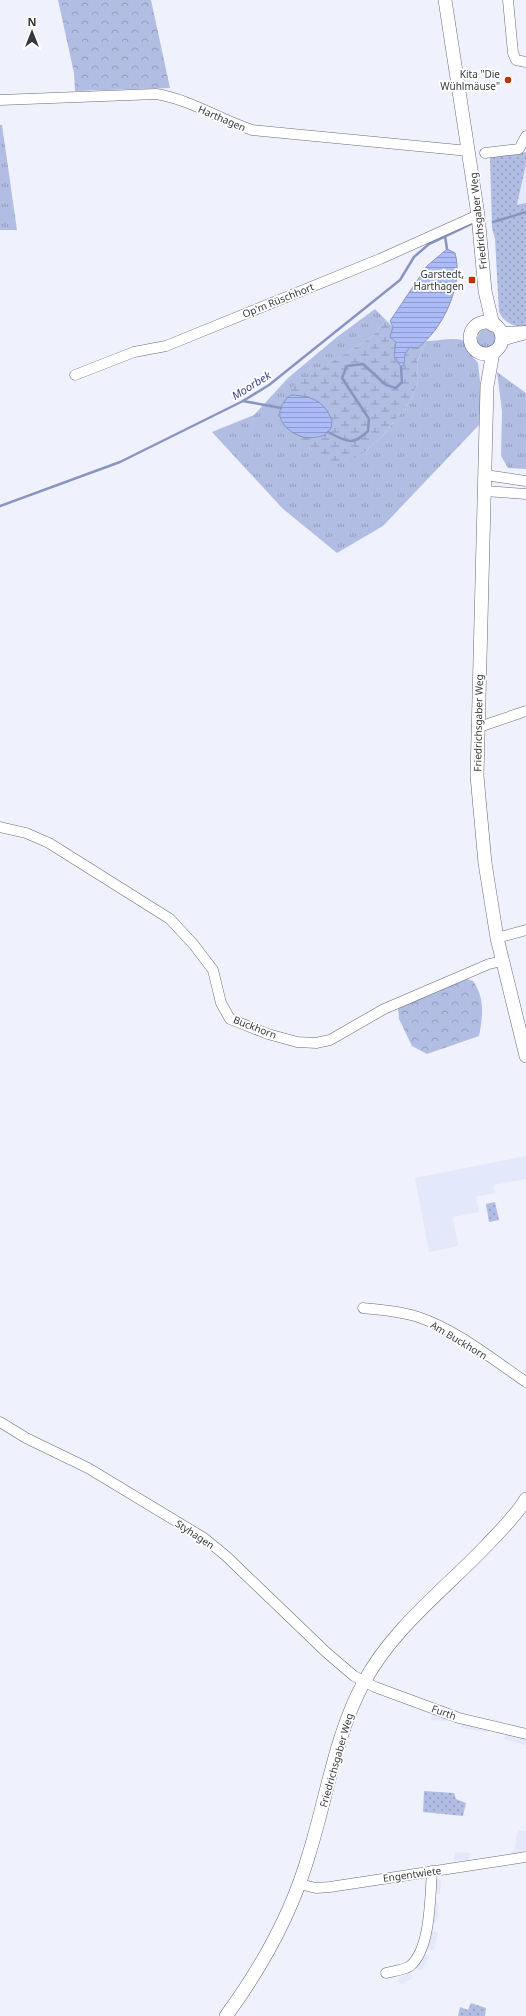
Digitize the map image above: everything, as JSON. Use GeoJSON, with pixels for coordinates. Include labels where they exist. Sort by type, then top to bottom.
{"type":"FeatureCollection","features":[{"type":"Feature","properties":{"kind":"main road","name":"Friedrichsgaber Weg"},"geometry":{"type":"LineString","coordinates":[[445,0],[478,215],[485,291]]}},
{"type":"Feature","properties":{"kind":"main road"},"geometry":{"type":"LineString","coordinates":[[485,291],[498,332],[498,349],[484,354],[472,346],[470,338],[473,330],[479,324],[485,291]]}},
{"type":"Feature","properties":{"kind":"main road"},"geometry":{"type":"LineString","coordinates":[[479,324],[486,323],[498,332]]}},
{"type":"Feature","properties":{"kind":"main road","name":"Friedrichsgaber Weg"},"geometry":{"type":"LineString","coordinates":[[479,352],[487,386]]}},
{"type":"Feature","properties":{"kind":"main road","name":"Friedrichsgaber Weg"},"geometry":{"type":"LineString","coordinates":[[493,352],[487,386],[477,726],[477,776],[488,890],[502,961],[526,1056]]}},
{"type":"Feature","properties":{"kind":"main road","name":"Friedrichsgaber Weg"},"geometry":{"type":"LineString","coordinates":[[226,2016],[249,1984],[263,1961],[299,1884],[309,1855],[342,1734],[364,1682],[379,1658],[397,1635],[499,1532],[526,1499]]}},
{"type":"Feature","properties":{"kind":"street"},"geometry":{"type":"LineString","coordinates":[[508,0],[513,53],[516,60],[526,62]]}},
{"type":"Feature","properties":{"kind":"street","name":"Harthagen"},"geometry":{"type":"LineString","coordinates":[[0,100],[156,94],[173,96],[232,124],[252,130],[469,151]]}},
{"type":"Feature","properties":{"kind":"street"},"geometry":{"type":"LineString","coordinates":[[485,153],[519,149],[526,136]]}},
{"type":"Feature","properties":{"kind":"street","name":"Op'm Rüschhort"},"geometry":{"type":"LineString","coordinates":[[75,375],[134,352],[166,346],[380,259],[478,215]]}},
{"type":"Feature","properties":{"kind":"street"},"geometry":{"type":"LineString","coordinates":[[498,332],[526,333]]}},
{"type":"Feature","properties":{"kind":"street"},"geometry":{"type":"LineString","coordinates":[[485,476],[526,481]]}},
{"type":"Feature","properties":{"kind":"street"},"geometry":{"type":"LineString","coordinates":[[484,491],[526,494]]}},
{"type":"Feature","properties":{"kind":"street"},"geometry":{"type":"LineString","coordinates":[[477,726],[485,725],[526,711]]}},
{"type":"Feature","properties":{"kind":"street","name":"Buckhorn"},"geometry":{"type":"LineString","coordinates":[[0,827],[26,834],[49,843],[170,919],[194,945],[213,970],[221,1003],[230,1019],[260,1031],[297,1042],[316,1043],[330,1040],[384,1009],[489,964],[502,961]]}},
{"type":"Feature","properties":{"kind":"street"},"geometry":{"type":"LineString","coordinates":[[497,938],[526,930]]}},
{"type":"Feature","properties":{"kind":"street","name":"Am Buckhorn"},"geometry":{"type":"LineString","coordinates":[[363,1308],[390,1311],[426,1320],[460,1337],[526,1382]]}},
{"type":"Feature","properties":{"kind":"street","name":"Styhagen"},"geometry":{"type":"LineString","coordinates":[[0,1422],[26,1438],[88,1468],[204,1538],[226,1556],[327,1653],[354,1676],[364,1682]]}},
{"type":"Feature","properties":{"kind":"street","name":"Furth"},"geometry":{"type":"LineString","coordinates":[[364,1682],[459,1718],[526,1734]]}},
{"type":"Feature","properties":{"kind":"street","name":"Engentwiete"},"geometry":{"type":"LineString","coordinates":[[299,1884],[316,1888],[526,1857]]}},
{"type":"Feature","properties":{"kind":"street"},"geometry":{"type":"LineString","coordinates":[[386,1973],[409,1967],[420,1951],[427,1927],[432,1870]]}},
{"type":"Feature","properties":{"kind":"shaded area"},"geometry":{"type":"Polygon","coordinates":[[[526,164],[526,203],[517,206],[526,164]]]}},
{"type":"Feature","properties":{"kind":"shaded area"},"geometry":{"type":"Polygon","coordinates":[[[447,249],[455,253],[457,265],[457,278],[449,305],[443,318],[426,340],[417,348],[410,347],[405,354],[404,365],[401,367],[394,356],[396,342],[390,337],[393,327],[390,321],[427,266],[447,249]]]}},
{"type":"Feature","properties":{"kind":"shaded area"},"geometry":{"type":"Polygon","coordinates":[[[291,395],[311,398],[316,400],[325,408],[332,421],[331,428],[325,435],[306,438],[295,434],[284,425],[280,413],[281,407],[291,395]]]}},
{"type":"Feature","properties":{"kind":"shaded area"},"geometry":{"type":"Polygon","coordinates":[[[526,1156],[526,1179],[493,1185],[495,1193],[476,1197],[479,1212],[453,1217],[458,1246],[429,1252],[415,1178],[526,1156]]]}},
{"type":"Feature","properties":{"kind":"shaded area"},"geometry":{"type":"Polygon","coordinates":[[[430,1710],[449,1716],[449,1721],[431,1720],[430,1710]]]}},
{"type":"Feature","properties":{"kind":"shaded area"},"geometry":{"type":"Polygon","coordinates":[[[462,1720],[488,1727],[487,1732],[461,1728],[462,1720]]]}},
{"type":"Feature","properties":{"kind":"shaded area"},"geometry":{"type":"Polygon","coordinates":[[[506,1732],[526,1738],[526,1745],[504,1739],[506,1732]]]}},
{"type":"Feature","properties":{"kind":"shaded area"},"geometry":{"type":"Polygon","coordinates":[[[518,1830],[526,1831],[526,1851],[511,1854],[511,1851],[514,1851],[518,1830]]]}},
{"type":"Feature","properties":{"kind":"shaded area"},"geometry":{"type":"Polygon","coordinates":[[[455,1852],[470,1853],[469,1860],[454,1861],[455,1852]]]}},
{"type":"Feature","properties":{"kind":"shaded area"},"geometry":{"type":"Polygon","coordinates":[[[436,1879],[441,1880],[440,1894],[435,1894],[436,1879]]]}},
{"type":"Feature","properties":{"kind":"shaded area"},"geometry":{"type":"Polygon","coordinates":[[[434,1903],[439,1903],[437,1922],[432,1922],[434,1903]]]}},
{"type":"Feature","properties":{"kind":"shaded area"},"geometry":{"type":"Polygon","coordinates":[[[430,1930],[438,1933],[434,1950],[426,1949],[430,1930]]]}},
{"type":"Feature","properties":{"kind":"shaded area"},"geometry":{"type":"Polygon","coordinates":[[[423,1954],[429,1957],[421,1971],[414,1967],[423,1954]]]}},
{"type":"Feature","properties":{"kind":"shaded area"},"geometry":{"type":"Polygon","coordinates":[[[409,1972],[413,1978],[402,1984],[397,1980],[409,1972]]]}},
{"type":"Feature","properties":{"kind":"green space"},"geometry":{"type":"Polygon","coordinates":[[[58,0],[151,0],[170,88],[75,91],[74,73],[58,0]]]}},
{"type":"Feature","properties":{"kind":"green space"},"geometry":{"type":"Polygon","coordinates":[[[0,125],[2,125],[17,230],[0,230],[0,125]]]}},
{"type":"Feature","properties":{"kind":"green space"},"geometry":{"type":"Polygon","coordinates":[[[526,152],[526,164],[517,205],[526,203],[526,328],[510,324],[501,316],[499,312],[495,239],[492,228],[490,158],[526,152]]]}},
{"type":"Feature","properties":{"kind":"green space"},"geometry":{"type":"Polygon","coordinates":[[[375,309],[386,320],[372,337],[294,386],[367,450],[385,433],[411,400],[418,382],[417,362],[426,341],[449,339],[463,340],[467,350],[478,363],[481,390],[480,424],[383,526],[337,553],[282,508],[212,432],[254,415],[288,378],[337,337],[375,309]]]}},
{"type":"Feature","properties":{"kind":"green space"},"geometry":{"type":"Polygon","coordinates":[[[386,320],[393,327],[391,337],[396,342],[394,356],[404,365],[405,354],[410,347],[417,348],[426,341],[417,362],[418,382],[411,400],[385,433],[367,450],[348,462],[336,463],[306,450],[291,438],[280,420],[289,430],[305,436],[325,435],[331,428],[291,395],[283,401],[293,386],[372,337],[386,320]]]}},
{"type":"Feature","properties":{"kind":"green space"},"geometry":{"type":"Polygon","coordinates":[[[487,329],[494,332],[497,339],[494,346],[487,349],[480,346],[477,339],[480,332],[487,329]]]}},
{"type":"Feature","properties":{"kind":"green space"},"geometry":{"type":"Polygon","coordinates":[[[497,372],[526,393],[526,469],[508,468],[501,456],[502,411],[497,372]]]}},
{"type":"Feature","properties":{"kind":"green space"},"geometry":{"type":"Polygon","coordinates":[[[464,978],[473,981],[480,994],[482,1014],[479,1036],[427,1054],[412,1046],[399,1019],[398,1007],[464,978]]]}},
{"type":"Feature","properties":{"kind":"green space"},"geometry":{"type":"Polygon","coordinates":[[[495,1202],[499,1220],[489,1222],[486,1204],[495,1202]]]}},
{"type":"Feature","properties":{"kind":"green space"},"geometry":{"type":"Polygon","coordinates":[[[424,1791],[454,1793],[456,1799],[466,1803],[463,1816],[423,1812],[424,1791]]]}},
{"type":"Feature","properties":{"kind":"green space"},"geometry":{"type":"Polygon","coordinates":[[[471,2003],[486,2008],[485,2016],[458,2016],[460,2007],[468,2010],[471,2003]]]}},
{"type":"Feature","properties":{"kind":"waterway","name":"Moorbek"},"geometry":{"type":"LineString","coordinates":[[493,222],[526,212]]}},
{"type":"Feature","properties":{"kind":"waterway","name":"Moorbek"},"geometry":{"type":"LineString","coordinates":[[0,506],[120,462],[243,401],[269,385],[400,280],[414,257],[429,244],[473,223]]}},
{"type":"Feature","properties":{"kind":"waterway"},"geometry":{"type":"LineString","coordinates":[[445,236],[447,249]]}},
{"type":"Feature","properties":{"kind":"waterway"},"geometry":{"type":"LineString","coordinates":[[328,432],[344,440],[353,441],[368,431],[369,419],[342,378],[347,366],[363,364],[386,385],[396,388],[402,382],[401,367]]}},
{"type":"Feature","properties":{"kind":"waterway"},"geometry":{"type":"LineString","coordinates":[[243,401],[281,408]]}},
{"type":"Feature","properties":{"kind":"place","name":"Kita \"Die Wühlmäuse\""},"geometry":{"type":"Point","coordinates":[508,80]}},
{"type":"Feature","properties":{"kind":"place","name":"Garstedt, Harthagen"},"geometry":{"type":"Point","coordinates":[472,280]}}]}
